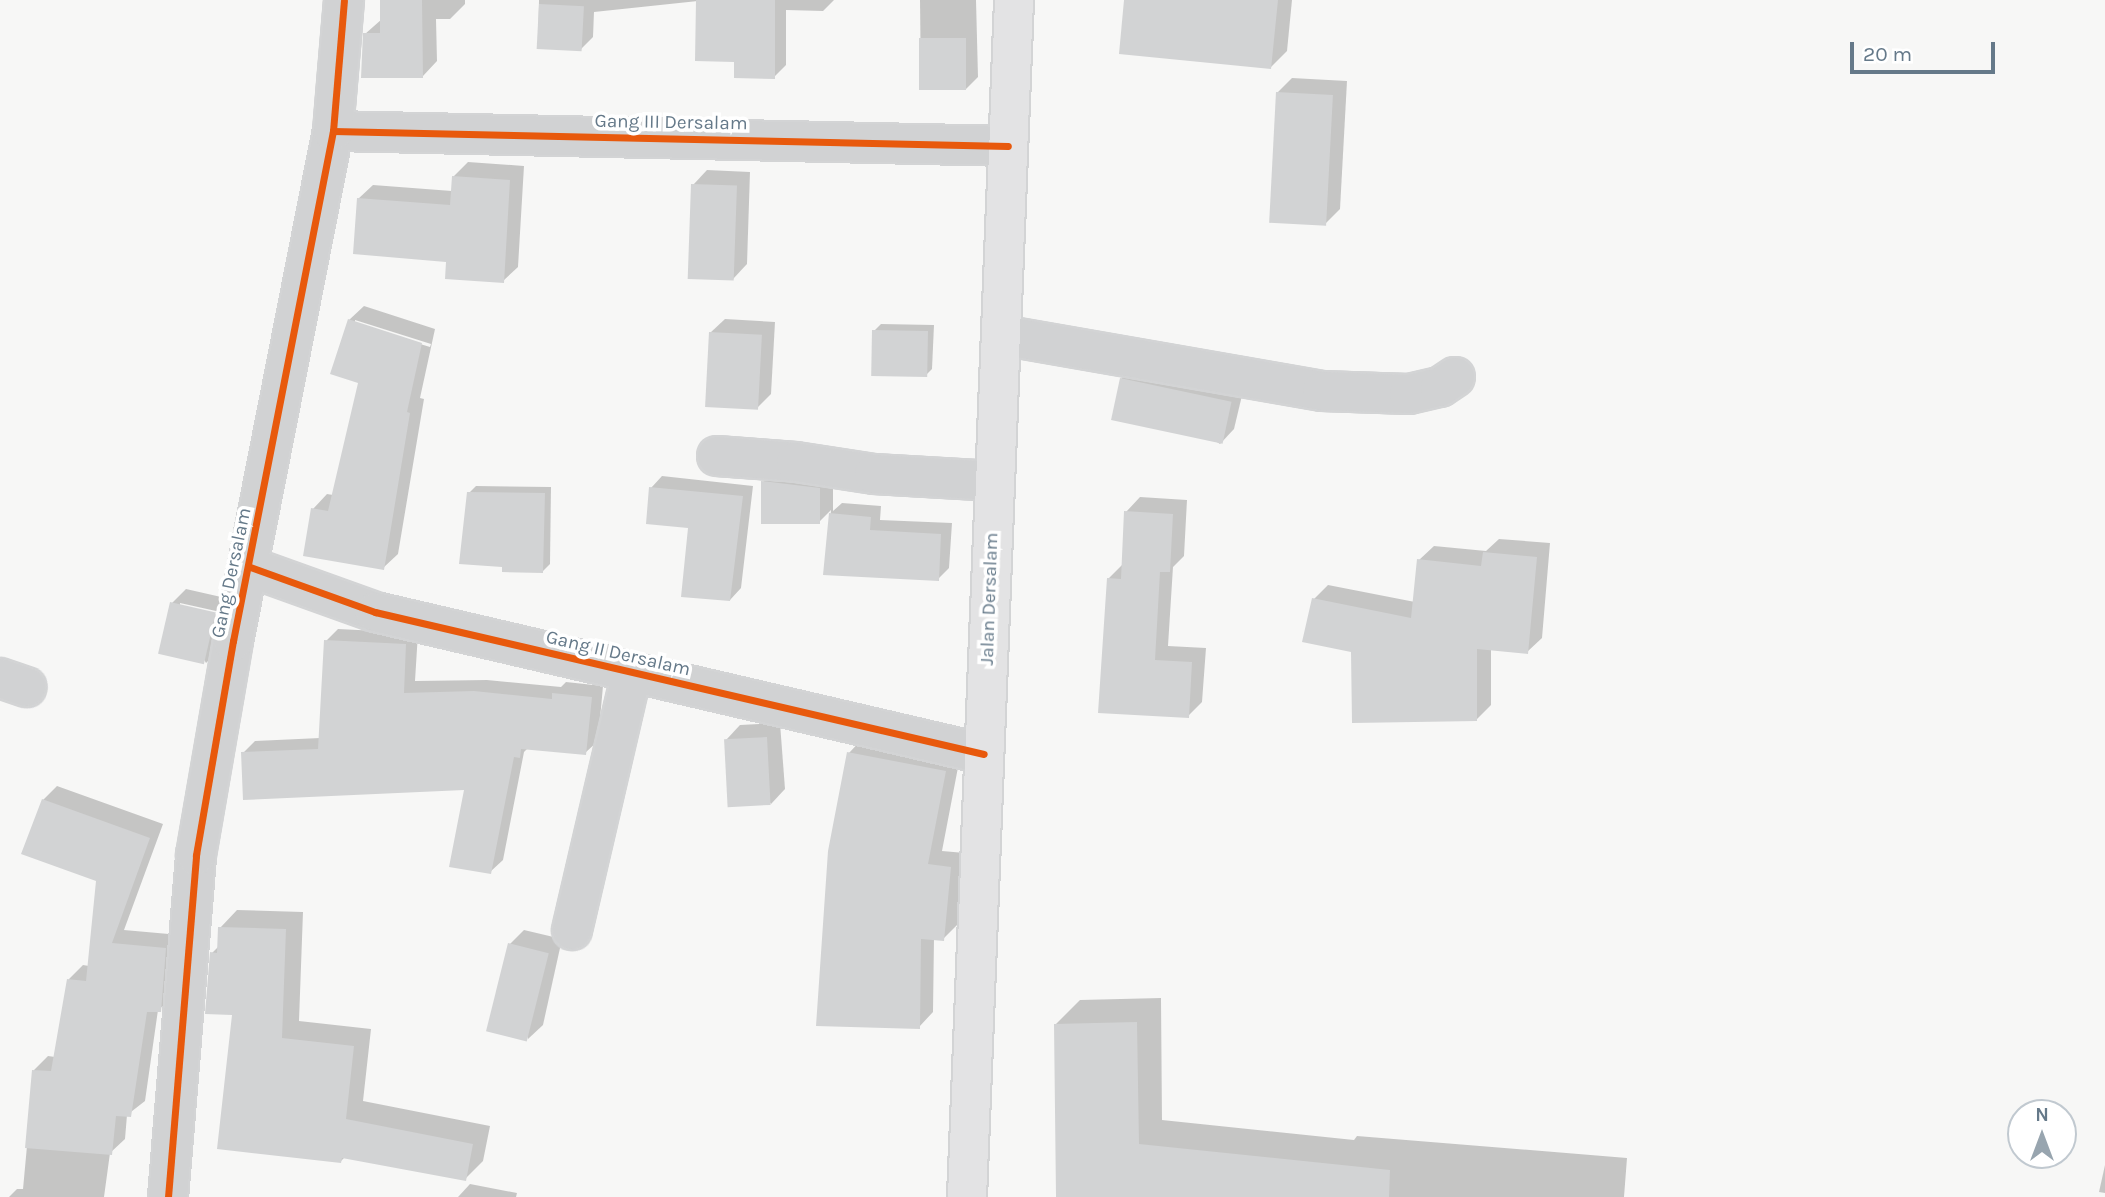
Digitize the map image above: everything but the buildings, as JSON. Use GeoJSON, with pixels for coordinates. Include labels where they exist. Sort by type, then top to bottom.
{"type":"FeatureCollection","features":[{"type":"Feature","properties":{"kind":"main road","name":"Jalan Dersalam"},"geometry":{"type":"LineString","coordinates":[[967,1197],[1014,0]]}},
{"type":"Feature","properties":{"kind":"street","name":"Gang Dersalam"},"geometry":{"type":"LineString","coordinates":[[167,1197],[196,855],[233,641],[250,567],[333,131],[344,0]]}},
{"type":"Feature","properties":{"kind":"street","name":"Gang III Dersalam"},"geometry":{"type":"LineString","coordinates":[[333,131],[1008,146]]}},
{"type":"Feature","properties":{"kind":"street"},"geometry":{"type":"LineString","coordinates":[[1001,335],[1322,391],[1409,394],[1440,387],[1454,377]]}},
{"type":"Feature","properties":{"kind":"street"},"geometry":{"type":"LineString","coordinates":[[718,456],[796,462],[874,474],[995,481]]}},
{"type":"Feature","properties":{"kind":"street","name":"Gang II Dersalam"},"geometry":{"type":"LineString","coordinates":[[250,567],[375,612],[984,754]]}},
{"type":"Feature","properties":{"kind":"street"},"geometry":{"type":"LineString","coordinates":[[572,930],[632,673]]}},
{"type":"Feature","properties":{"kind":"cycle path"},"geometry":{"type":"LineString","coordinates":[[168,1197],[196,855],[233,641],[333,131],[344,0]]}},
{"type":"Feature","properties":{"kind":"cycle path"},"geometry":{"type":"LineString","coordinates":[[333,131],[1008,146]]}},
{"type":"Feature","properties":{"kind":"cycle path"},"geometry":{"type":"LineString","coordinates":[[250,567],[375,612],[984,754]]}}]}
